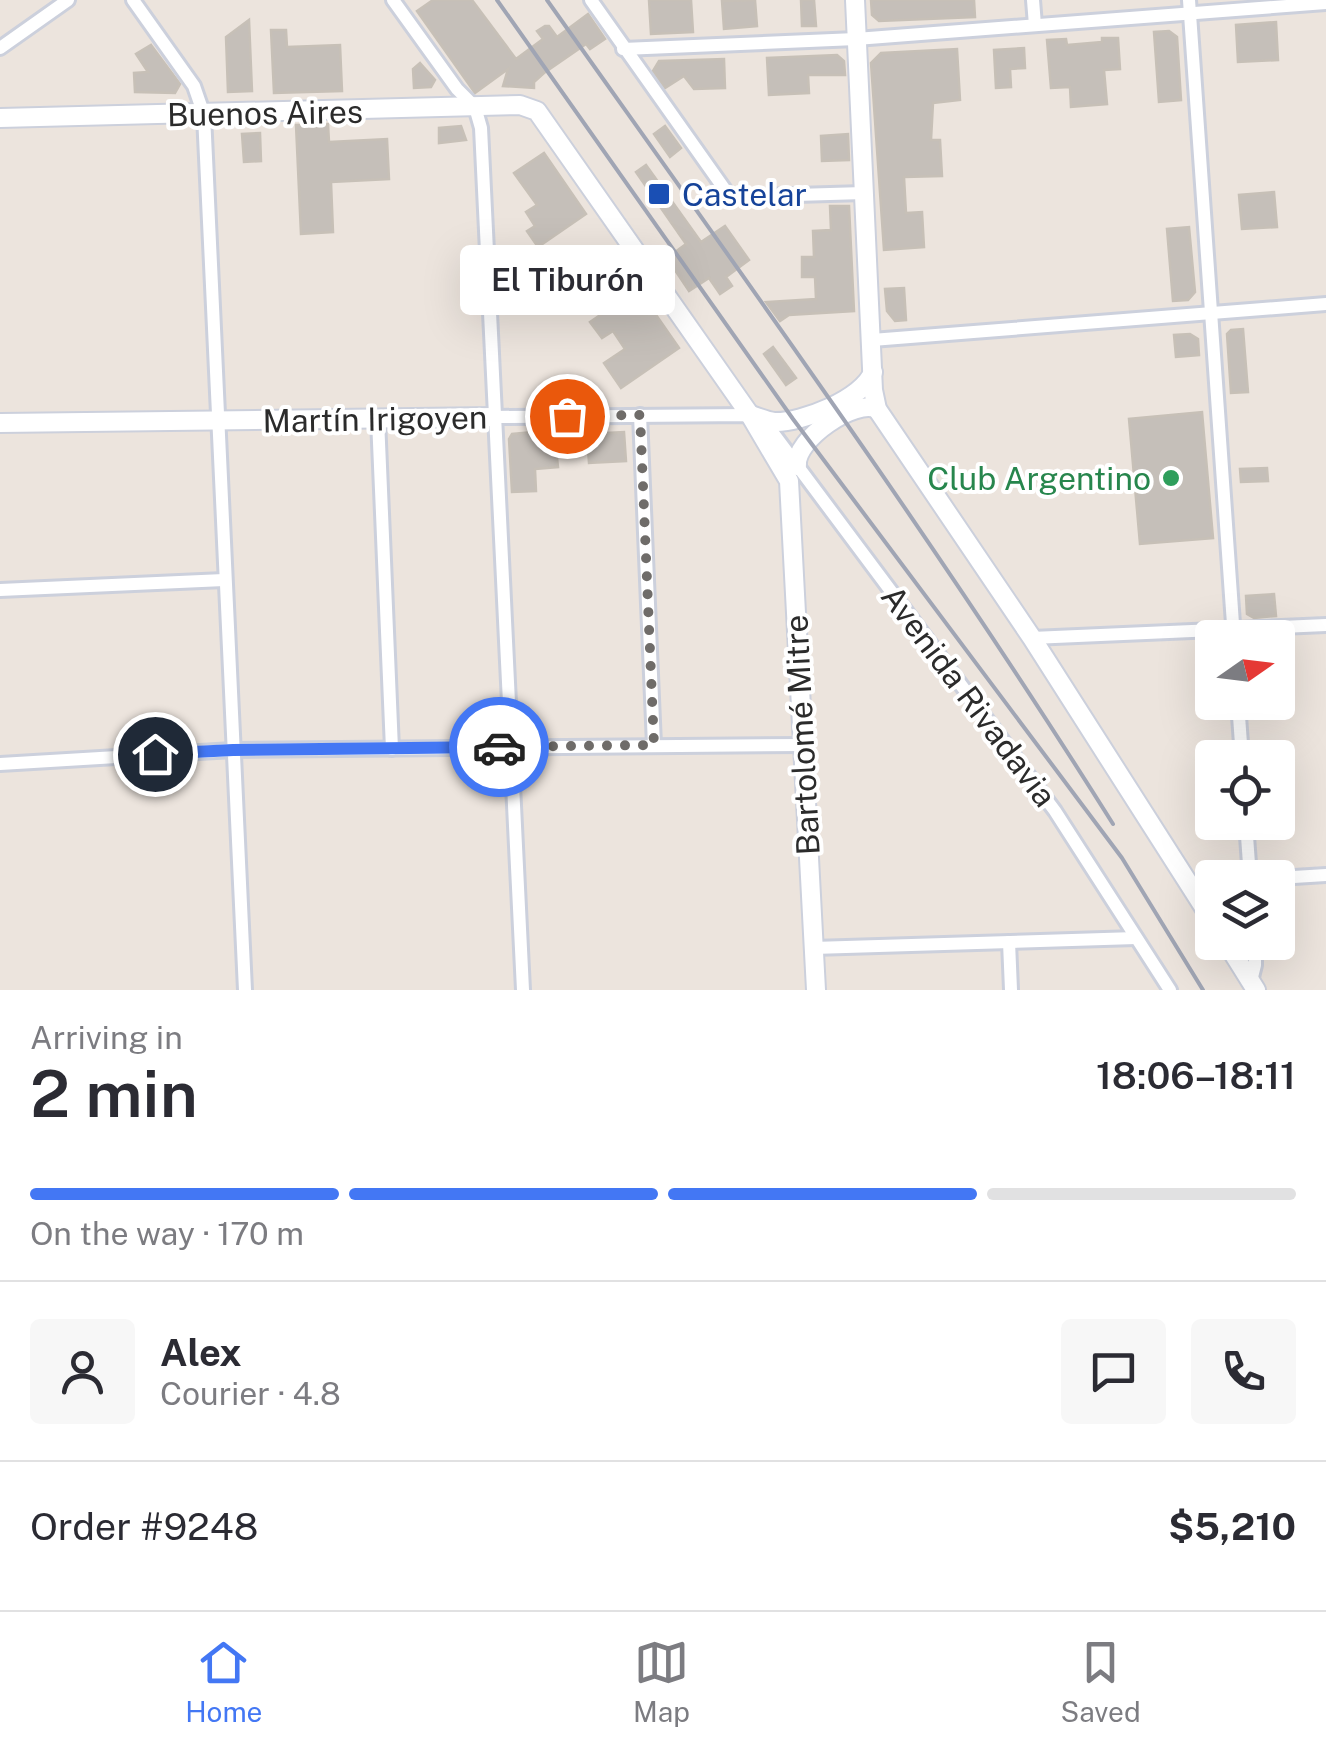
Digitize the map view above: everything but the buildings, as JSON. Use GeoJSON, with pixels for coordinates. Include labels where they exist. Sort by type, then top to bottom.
{"type":"FeatureCollection","features":[{"type":"Feature","properties":{"kind":"street"},"geometry":{"type":"LineString","coordinates":[[0,48],[68,0]]}},
{"type":"Feature","properties":{"kind":"street"},"geometry":{"type":"LineString","coordinates":[[133,0],[194,86],[204,114],[246,990]]}},
{"type":"Feature","properties":{"kind":"street"},"geometry":{"type":"LineString","coordinates":[[393,0],[456,89],[474,107],[480,128],[524,990]]}},
{"type":"Feature","properties":{"kind":"street"},"geometry":{"type":"LineString","coordinates":[[591,0],[722,191],[737,199],[864,193]]}},
{"type":"Feature","properties":{"kind":"street"},"geometry":{"type":"LineString","coordinates":[[855,0],[877,409],[1032,638],[1195,891]]}},
{"type":"Feature","properties":{"kind":"street"},"geometry":{"type":"LineString","coordinates":[[1033,0],[1034,25]]}},
{"type":"Feature","properties":{"kind":"street"},"geometry":{"type":"LineString","coordinates":[[623,49],[856,39],[1034,25],[1189,6],[1326,3]]}},
{"type":"Feature","properties":{"kind":"street"},"geometry":{"type":"LineString","coordinates":[[1189,6],[1232,620]]}},
{"type":"Feature","properties":{"kind":"street","name":"Buenos Aires"},"geometry":{"type":"LineString","coordinates":[[0,118],[530,106]]}},
{"type":"Feature","properties":{"kind":"street","name":"Avenida Rivadavia"},"geometry":{"type":"LineString","coordinates":[[530,106],[793,473],[1055,811],[1170,990]]}},
{"type":"Feature","properties":{"kind":"street"},"geometry":{"type":"LineString","coordinates":[[872,340],[1326,304]]}},
{"type":"Feature","properties":{"kind":"street"},"geometry":{"type":"LineString","coordinates":[[750,415],[772,422],[807,416],[866,386],[873,372]]}},
{"type":"Feature","properties":{"kind":"street"},"geometry":{"type":"LineString","coordinates":[[793,473],[798,450],[819,430],[862,406],[877,409]]}},
{"type":"Feature","properties":{"kind":"street"},"geometry":{"type":"LineString","coordinates":[[640,415],[654,745]]}},
{"type":"Feature","properties":{"kind":"street","name":"Martín Irigoyen"},"geometry":{"type":"LineString","coordinates":[[0,424],[750,415]]}},
{"type":"Feature","properties":{"kind":"street"},"geometry":{"type":"LineString","coordinates":[[378,419],[392,750]]}},
{"type":"Feature","properties":{"kind":"street","name":"Bartolomé Mitre"},"geometry":{"type":"LineString","coordinates":[[793,473],[802,744],[816,990]]}},
{"type":"Feature","properties":{"kind":"street"},"geometry":{"type":"LineString","coordinates":[[0,590],[224,580]]}},
{"type":"Feature","properties":{"kind":"street"},"geometry":{"type":"LineString","coordinates":[[1295,628],[1326,625]]}},
{"type":"Feature","properties":{"kind":"street"},"geometry":{"type":"LineString","coordinates":[[1032,638],[1195,634]]}},
{"type":"Feature","properties":{"kind":"street"},"geometry":{"type":"LineString","coordinates":[[0,764],[233,750],[802,744]]}},
{"type":"Feature","properties":{"kind":"street"},"geometry":{"type":"LineString","coordinates":[[1295,877],[1326,875]]}},
{"type":"Feature","properties":{"kind":"street"},"geometry":{"type":"LineString","coordinates":[[813,948],[1136,938]]}},
{"type":"Feature","properties":{"kind":"street"},"geometry":{"type":"LineString","coordinates":[[1009,942],[1011,990]]}},
{"type":"Feature","properties":{"kind":"street"},"geometry":{"type":"LineString","coordinates":[[1237,960],[1253,986]]}},
{"type":"Feature","properties":{"kind":"street"},"geometry":{"type":"LineString","coordinates":[[1253,986],[1255,960]]}},
{"type":"Feature","properties":{"kind":"railway"},"geometry":{"type":"LineString","coordinates":[[497,0],[793,419],[1122,858],[1203,990]]}},
{"type":"Feature","properties":{"kind":"railway"},"geometry":{"type":"LineString","coordinates":[[547,0],[907,511],[1113,824]]}},
{"type":"Feature","properties":{"kind":"way so far"},"geometry":{"type":"LineString","coordinates":[[499,747],[654,745],[640,415],[567,416]]}},
{"type":"Feature","properties":{"kind":"place","name":"Castelar"},"geometry":{"type":"Point","coordinates":[659,194]}},
{"type":"Feature","properties":{"kind":"place","name":"El Tiburón"},"geometry":{"type":"Point","coordinates":[567,416]}},
{"type":"Feature","properties":{"kind":"place","name":"Club Argentino"},"geometry":{"type":"Point","coordinates":[1171,478]}},
{"type":"Feature","properties":{"kind":"route"},"geometry":{"type":"LineString","coordinates":[[155,754],[499,747]]}}]}
